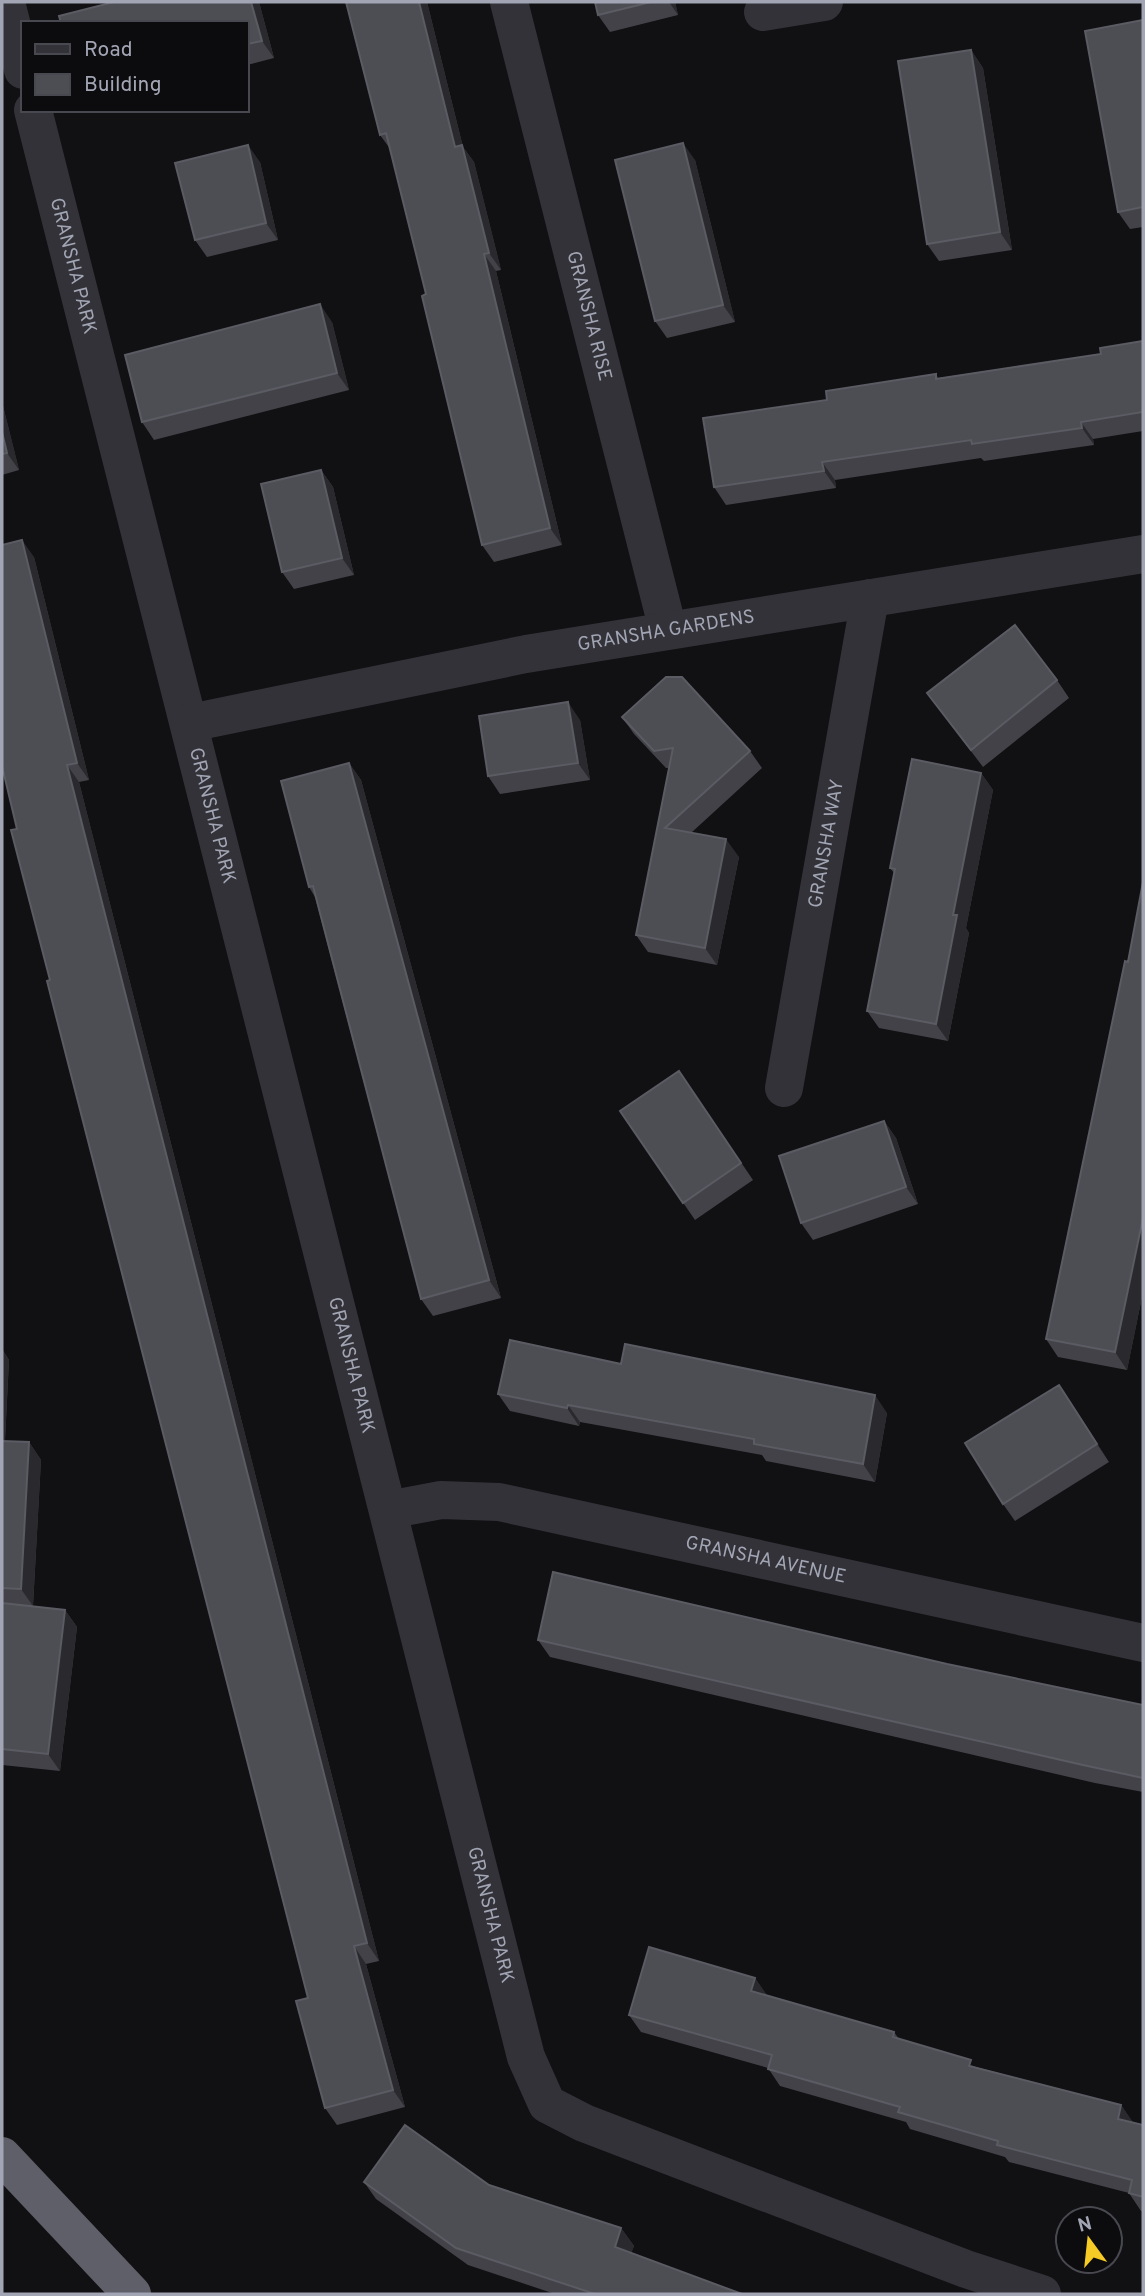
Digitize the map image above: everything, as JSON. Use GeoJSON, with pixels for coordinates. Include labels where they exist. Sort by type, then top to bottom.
{"type":"FeatureCollection","features":[{"type":"Feature","properties":{"kind":"highway"},"geometry":{"type":"LineString","coordinates":[[2,2156],[132,2294]]}},
{"type":"Feature","properties":{"kind":"street","name":"GRANSHA RISE"},"geometry":{"type":"LineString","coordinates":[[509,2],[668,630]]}},
{"type":"Feature","properties":{"kind":"street"},"geometry":{"type":"LineString","coordinates":[[763,12],[824,2]]}},
{"type":"Feature","properties":{"kind":"street"},"geometry":{"type":"LineString","coordinates":[[2,5],[8,10],[21,62]]}},
{"type":"Feature","properties":{"kind":"street","name":"GRANSHA PARK"},"geometry":{"type":"LineString","coordinates":[[34,112],[526,2057],[547,2104],[583,2123],[966,2269],[1042,2294]]}},
{"type":"Feature","properties":{"kind":"street","name":"GRANSHA GARDENS"},"geometry":{"type":"LineString","coordinates":[[190,723],[526,654],[1143,554]]}},
{"type":"Feature","properties":{"kind":"street","name":"GRANSHA WAY"},"geometry":{"type":"LineString","coordinates":[[784,1088],[870,598]]}},
{"type":"Feature","properties":{"kind":"street","name":"GRANSHA AVENUE"},"geometry":{"type":"LineString","coordinates":[[388,1510],[441,1500],[499,1502],[1143,1643]]}},
{"type":"Feature","properties":{"kind":"building"},"geometry":{"type":"Polygon","coordinates":[[[114,2],[251,2],[262,41],[248,44],[248,21],[60,21],[59,16],[114,2]]]}},
{"type":"Feature","properties":{"kind":"building"},"geometry":{"type":"Polygon","coordinates":[[[346,2],[419,2],[455,147],[462,145],[489,253],[484,254],[550,528],[482,545],[422,296],[426,294],[386,133],[380,135],[346,2]]]}},
{"type":"Feature","properties":{"kind":"building"},"geometry":{"type":"Polygon","coordinates":[[[595,2],[651,2],[598,15],[595,2]]]}},
{"type":"Feature","properties":{"kind":"building"},"geometry":{"type":"Polygon","coordinates":[[[1143,20],[1143,207],[1118,212],[1085,31],[1143,20]]]}},
{"type":"Feature","properties":{"kind":"building"},"geometry":{"type":"Polygon","coordinates":[[[971,50],[1000,232],[927,244],[898,61],[971,50]]]}},
{"type":"Feature","properties":{"kind":"building"},"geometry":{"type":"Polygon","coordinates":[[[683,143],[723,305],[655,321],[615,160],[683,143]]]}},
{"type":"Feature","properties":{"kind":"building"},"geometry":{"type":"Polygon","coordinates":[[[248,145],[266,223],[195,240],[175,163],[248,145]]]}},
{"type":"Feature","properties":{"kind":"building"},"geometry":{"type":"Polygon","coordinates":[[[320,304],[337,373],[142,422],[125,355],[320,304]]]}},
{"type":"Feature","properties":{"kind":"building"},"geometry":{"type":"Polygon","coordinates":[[[1143,341],[1143,412],[1081,422],[1082,428],[972,444],[971,440],[822,462],[824,471],[714,487],[703,418],[827,400],[826,391],[936,374],[936,379],[1101,354],[1100,348],[1143,341]]]}},
{"type":"Feature","properties":{"kind":"building"},"geometry":{"type":"Polygon","coordinates":[[[2,432],[7,453],[2,454],[2,432]]]}},
{"type":"Feature","properties":{"kind":"building"},"geometry":{"type":"Polygon","coordinates":[[[321,470],[342,558],[282,572],[261,484],[321,470]]]}},
{"type":"Feature","properties":{"kind":"building"},"geometry":{"type":"Polygon","coordinates":[[[22,540],[77,763],[67,765],[367,1943],[354,1946],[393,2090],[325,2108],[296,2001],[308,1998],[47,981],[50,980],[11,830],[17,829],[2,766],[2,545],[22,540]]]}},
{"type":"Feature","properties":{"kind":"building"},"geometry":{"type":"Polygon","coordinates":[[[1015,625],[1057,680],[971,750],[927,693],[1015,625]]]}},
{"type":"Feature","properties":{"kind":"building"},"geometry":{"type":"Polygon","coordinates":[[[666,677],[682,677],[750,751],[665,828],[726,839],[705,948],[636,935],[673,748],[654,751],[622,717],[666,677]]]}},
{"type":"Feature","properties":{"kind":"building"},"geometry":{"type":"Polygon","coordinates":[[[568,702],[578,763],[488,776],[479,716],[568,702]]]}},
{"type":"Feature","properties":{"kind":"building"},"geometry":{"type":"Polygon","coordinates":[[[912,759],[981,773],[953,915],[957,915],[936,1024],[867,1011],[895,869],[890,868],[912,759]]]}},
{"type":"Feature","properties":{"kind":"building"},"geometry":{"type":"Polygon","coordinates":[[[349,763],[489,1280],[421,1299],[313,886],[309,887],[281,781],[349,763]]]}},
{"type":"Feature","properties":{"kind":"building"},"geometry":{"type":"Polygon","coordinates":[[[1143,882],[1143,1218],[1115,1352],[1046,1339],[1143,882]]]}},
{"type":"Feature","properties":{"kind":"building"},"geometry":{"type":"Polygon","coordinates":[[[679,1071],[741,1163],[683,1203],[620,1111],[679,1071]]]}},
{"type":"Feature","properties":{"kind":"building"},"geometry":{"type":"Polygon","coordinates":[[[884,1121],[906,1187],[801,1223],[779,1156],[884,1121]]]}},
{"type":"Feature","properties":{"kind":"building"},"geometry":{"type":"Polygon","coordinates":[[[510,1340],[621,1364],[625,1344],[875,1395],[863,1464],[754,1444],[754,1439],[498,1394],[510,1340]]]}},
{"type":"Feature","properties":{"kind":"building"},"geometry":{"type":"Polygon","coordinates":[[[1059,1385],[1097,1444],[1003,1504],[965,1443],[1059,1385]]]}},
{"type":"Feature","properties":{"kind":"building"},"geometry":{"type":"Polygon","coordinates":[[[2,1441],[29,1442],[21,1589],[2,1588],[2,1441]]]}},
{"type":"Feature","properties":{"kind":"building"},"geometry":{"type":"Polygon","coordinates":[[[553,1572],[947,1664],[1143,1705],[1143,1778],[538,1640],[553,1572]]]}},
{"type":"Feature","properties":{"kind":"building"},"geometry":{"type":"Polygon","coordinates":[[[2,1603],[65,1610],[48,1754],[2,1749],[2,1603]]]}},
{"type":"Feature","properties":{"kind":"building"},"geometry":{"type":"Polygon","coordinates":[[[649,1947],[755,1978],[751,1991],[894,2032],[893,2037],[971,2060],[969,2066],[1121,2105],[1118,2119],[1143,2125],[1143,2197],[1129,2193],[1132,2180],[997,2145],[998,2141],[898,2112],[900,2107],[768,2069],[772,2055],[629,2015],[649,1947]]]}},
{"type":"Feature","properties":{"kind":"building"},"geometry":{"type":"Polygon","coordinates":[[[405,2125],[489,2185],[621,2228],[615,2247],[742,2294],[595,2294],[456,2248],[364,2182],[405,2125]]]}}]}
